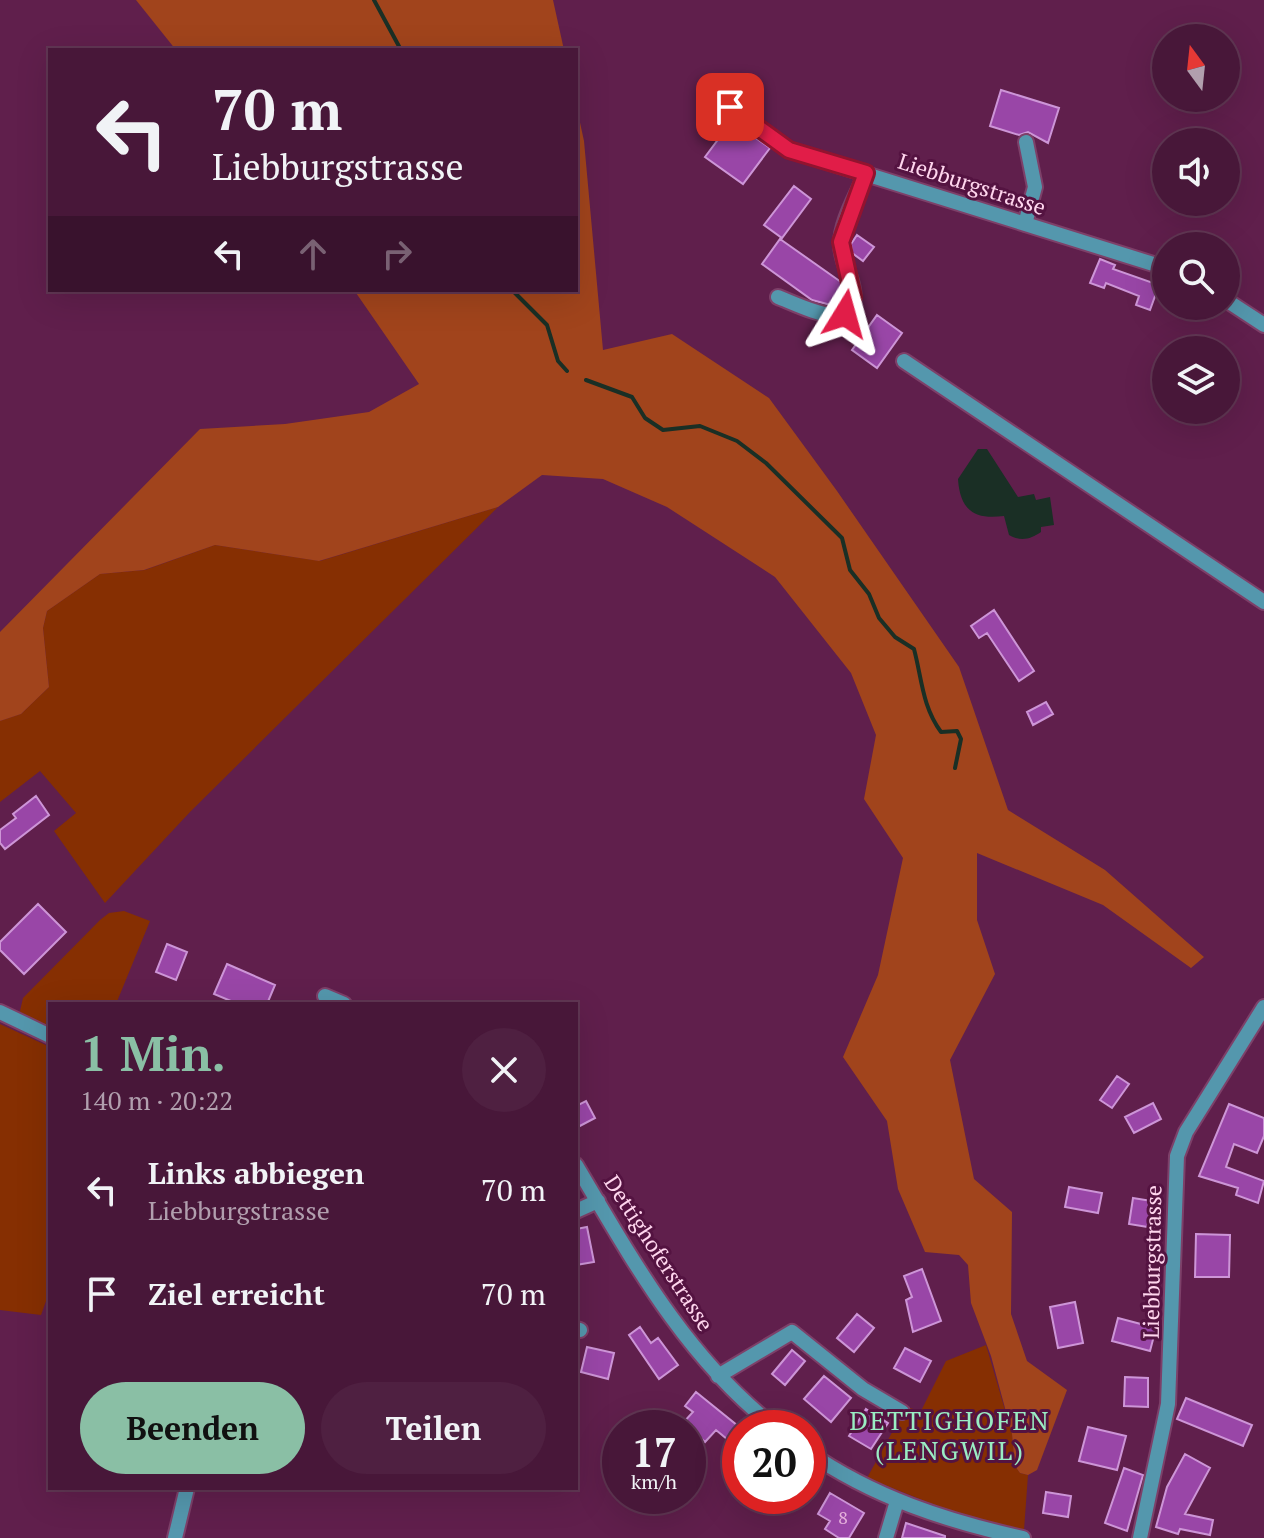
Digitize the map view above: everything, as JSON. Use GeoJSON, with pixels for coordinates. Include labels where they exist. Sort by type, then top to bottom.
{"type":"FeatureCollection","features":[{"type":"Feature","properties":{"kind":"street","name":"Liebburgstrasse"},"geometry":{"type":"LineString","coordinates":[[730,107],[789,150],[1152,264]]}},
{"type":"Feature","properties":{"kind":"street"},"geometry":{"type":"LineString","coordinates":[[1025,224],[1035,187],[1026,142]]}},
{"type":"Feature","properties":{"kind":"street"},"geometry":{"type":"LineString","coordinates":[[778,297],[827,317],[845,314],[849,309],[853,297],[841,242],[866,173]]}},
{"type":"Feature","properties":{"kind":"street"},"geometry":{"type":"LineString","coordinates":[[1240,309],[1264,325]]}},
{"type":"Feature","properties":{"kind":"street"},"geometry":{"type":"LineString","coordinates":[[904,361],[1264,602]]}},
{"type":"Feature","properties":{"kind":"street"},"geometry":{"type":"LineString","coordinates":[[325,996],[339,1002]]}},
{"type":"Feature","properties":{"kind":"street","name":"Liebburgstrasse"},"geometry":{"type":"LineString","coordinates":[[1140,1538],[1157,1467],[1169,1391],[1177,1156],[1186,1132],[1264,1007]]}},
{"type":"Feature","properties":{"kind":"street"},"geometry":{"type":"LineString","coordinates":[[0,1012],[48,1035]]}},
{"type":"Feature","properties":{"kind":"street","name":"Dettighoferstrasse"},"geometry":{"type":"LineString","coordinates":[[578,1168],[668,1316],[718,1376],[756,1410]]}},
{"type":"Feature","properties":{"kind":"street"},"geometry":{"type":"LineString","coordinates":[[578,1210],[598,1201]]}},
{"type":"Feature","properties":{"kind":"street"},"geometry":{"type":"LineString","coordinates":[[718,1376],[792,1332],[863,1389],[902,1412]]}},
{"type":"Feature","properties":{"kind":"street"},"geometry":{"type":"LineString","coordinates":[[826,1462],[897,1501],[943,1518],[1023,1538]]}},
{"type":"Feature","properties":{"kind":"street"},"geometry":{"type":"LineString","coordinates":[[175,1538],[187,1490]]}},
{"type":"Feature","properties":{"kind":"street"},"geometry":{"type":"LineString","coordinates":[[886,1538],[897,1501]]}},
{"type":"Feature","properties":{"kind":"shaded area"},"geometry":{"type":"Polygon","coordinates":[[[136,0],[553,0],[564,48],[174,48],[136,0]]]}},
{"type":"Feature","properties":{"kind":"shaded area"},"geometry":{"type":"Polygon","coordinates":[[[578,113],[584,141],[603,350],[672,334],[769,398],[959,667],[1008,810],[1105,870],[1204,957],[1191,968],[1103,905],[977,853],[977,920],[995,974],[950,1060],[974,1179],[1012,1212],[1011,1314],[1027,1361],[1067,1390],[1037,1470],[1028,1475],[1020,1473],[1015,1466],[1012,1434],[991,1356],[971,1303],[968,1265],[959,1255],[925,1252],[898,1189],[887,1121],[843,1057],[878,975],[903,858],[864,799],[876,735],[851,673],[775,577],[667,507],[603,479],[542,475],[498,507],[319,561],[215,545],[144,570],[100,574],[47,611],[43,628],[49,687],[21,714],[0,721],[0,632],[200,429],[285,424],[369,412],[419,384],[355,292],[578,292],[578,113]]]}},
{"type":"Feature","properties":{"kind":"shaded area"},"geometry":{"type":"Polygon","coordinates":[[[978,449],[987,449],[1018,497],[1034,494],[1036,500],[1050,497],[1054,525],[1041,527],[1041,532],[1022,539],[1009,535],[1004,516],[984,516],[970,511],[959,490],[958,479],[978,449]]]}},
{"type":"Feature","properties":{"kind":"shaded area"},"geometry":{"type":"Polygon","coordinates":[[[498,507],[190,812],[105,903],[54,831],[76,813],[40,771],[0,802],[0,721],[21,714],[49,687],[43,628],[47,611],[100,574],[145,570],[215,545],[320,561],[498,507]]]}},
{"type":"Feature","properties":{"kind":"shaded area"},"geometry":{"type":"Polygon","coordinates":[[[124,911],[150,921],[117,1002],[48,1002],[48,1028],[22,1016],[23,998],[109,913],[124,911]]]}},
{"type":"Feature","properties":{"kind":"shaded area"},"geometry":{"type":"Polygon","coordinates":[[[0,1024],[48,1046],[48,1296],[41,1315],[0,1310],[0,1024]]]}},
{"type":"Feature","properties":{"kind":"shaded area"},"geometry":{"type":"Polygon","coordinates":[[[986,1345],[1012,1434],[1015,1466],[1020,1473],[1028,1475],[1024,1530],[955,1513],[867,1478],[906,1407],[921,1411],[946,1361],[986,1345]]]}},
{"type":"Feature","properties":{"kind":"building"},"geometry":{"type":"Polygon","coordinates":[[[1001,90],[1059,108],[1048,143],[1028,132],[1019,135],[990,126],[1001,90]]]}},
{"type":"Feature","properties":{"kind":"building"},"geometry":{"type":"Polygon","coordinates":[[[732,121],[770,148],[743,184],[705,157],[732,121]]]}},
{"type":"Feature","properties":{"kind":"building"},"geometry":{"type":"Polygon","coordinates":[[[794,186],[811,199],[782,238],[764,225],[794,186]]]}},
{"type":"Feature","properties":{"kind":"building"},"geometry":{"type":"Polygon","coordinates":[[[857,235],[874,247],[863,261],[852,253],[851,244],[857,235]]]}},
{"type":"Feature","properties":{"kind":"building"},"geometry":{"type":"Polygon","coordinates":[[[780,239],[841,282],[842,289],[831,305],[812,300],[762,264],[780,239]]]}},
{"type":"Feature","properties":{"kind":"building"},"geometry":{"type":"Polygon","coordinates":[[[1100,259],[1115,265],[1113,269],[1152,283],[1150,310],[1136,305],[1139,296],[1106,283],[1104,288],[1090,283],[1100,259]]]}},
{"type":"Feature","properties":{"kind":"building"},"geometry":{"type":"Polygon","coordinates":[[[877,315],[902,333],[877,368],[852,350],[877,315]]]}},
{"type":"Feature","properties":{"kind":"building"},"geometry":{"type":"Polygon","coordinates":[[[994,610],[1034,671],[1019,681],[987,633],[979,638],[971,626],[994,610]]]}},
{"type":"Feature","properties":{"kind":"building"},"geometry":{"type":"Polygon","coordinates":[[[1046,702],[1053,714],[1033,725],[1027,712],[1046,702]]]}},
{"type":"Feature","properties":{"kind":"building"},"geometry":{"type":"Polygon","coordinates":[[[36,796],[49,815],[5,849],[0,843],[0,830],[16,818],[13,814],[36,796]]]}},
{"type":"Feature","properties":{"kind":"building"},"geometry":{"type":"Polygon","coordinates":[[[38,904],[66,932],[24,974],[0,950],[0,942],[38,904]]]}},
{"type":"Feature","properties":{"kind":"building"},"geometry":{"type":"Polygon","coordinates":[[[167,944],[187,952],[176,980],[156,972],[167,944]]]}},
{"type":"Feature","properties":{"kind":"building"},"geometry":{"type":"Polygon","coordinates":[[[227,964],[275,985],[268,1002],[233,1002],[214,994],[227,964]]]}},
{"type":"Feature","properties":{"kind":"building"},"geometry":{"type":"Polygon","coordinates":[[[1117,1076],[1129,1084],[1112,1108],[1100,1100],[1117,1076]]]}},
{"type":"Feature","properties":{"kind":"building"},"geometry":{"type":"Polygon","coordinates":[[[586,1101],[595,1118],[578,1127],[578,1105],[586,1101]]]}},
{"type":"Feature","properties":{"kind":"building"},"geometry":{"type":"Polygon","coordinates":[[[1153,1103],[1161,1119],[1134,1133],[1125,1117],[1153,1103]]]}},
{"type":"Feature","properties":{"kind":"building"},"geometry":{"type":"Polygon","coordinates":[[[1229,1104],[1264,1118],[1264,1136],[1257,1153],[1234,1144],[1226,1167],[1264,1181],[1258,1203],[1236,1195],[1238,1188],[1199,1176],[1229,1104]]]}},
{"type":"Feature","properties":{"kind":"building"},"geometry":{"type":"Polygon","coordinates":[[[1069,1187],[1102,1193],[1098,1213],[1065,1207],[1069,1187]]]}},
{"type":"Feature","properties":{"kind":"building"},"geometry":{"type":"Polygon","coordinates":[[[1133,1198],[1158,1202],[1154,1228],[1129,1224],[1133,1198]]]}},
{"type":"Feature","properties":{"kind":"building"},"geometry":{"type":"Polygon","coordinates":[[[587,1227],[594,1262],[578,1265],[578,1229],[587,1227]]]}},
{"type":"Feature","properties":{"kind":"building"},"geometry":{"type":"Polygon","coordinates":[[[1196,1234],[1230,1235],[1229,1277],[1195,1277],[1196,1234]]]}},
{"type":"Feature","properties":{"kind":"building"},"geometry":{"type":"Polygon","coordinates":[[[922,1269],[941,1321],[913,1332],[906,1300],[912,1297],[904,1276],[922,1269]]]}},
{"type":"Feature","properties":{"kind":"building"},"geometry":{"type":"Polygon","coordinates":[[[1075,1302],[1083,1343],[1058,1348],[1050,1307],[1075,1302]]]}},
{"type":"Feature","properties":{"kind":"building"},"geometry":{"type":"Polygon","coordinates":[[[857,1314],[874,1328],[854,1352],[837,1338],[857,1314]]]}},
{"type":"Feature","properties":{"kind":"building"},"geometry":{"type":"Polygon","coordinates":[[[1118,1318],[1156,1328],[1150,1351],[1112,1341],[1118,1318]]]}},
{"type":"Feature","properties":{"kind":"building"},"geometry":{"type":"Polygon","coordinates":[[[640,1327],[651,1343],[658,1338],[678,1365],[659,1379],[629,1335],[640,1327]]]}},
{"type":"Feature","properties":{"kind":"building"},"geometry":{"type":"Polygon","coordinates":[[[587,1347],[614,1353],[608,1379],[581,1372],[587,1347]]]}},
{"type":"Feature","properties":{"kind":"building"},"geometry":{"type":"Polygon","coordinates":[[[905,1348],[931,1361],[920,1382],[894,1368],[905,1348]]]}},
{"type":"Feature","properties":{"kind":"building"},"geometry":{"type":"Polygon","coordinates":[[[792,1350],[805,1361],[785,1385],[772,1374],[792,1350]]]}},
{"type":"Feature","properties":{"kind":"building"},"geometry":{"type":"Polygon","coordinates":[[[824,1376],[851,1398],[831,1422],[826,1418],[826,1410],[817,1410],[804,1399],[824,1376]]]}},
{"type":"Feature","properties":{"kind":"building"},"geometry":{"type":"Polygon","coordinates":[[[1125,1377],[1148,1378],[1148,1407],[1124,1406],[1125,1377]]]}},
{"type":"Feature","properties":{"kind":"building"},"geometry":{"type":"Polygon","coordinates":[[[696,1392],[722,1413],[722,1435],[716,1430],[706,1441],[706,1410],[690,1410],[685,1406],[696,1392]]]}},
{"type":"Feature","properties":{"kind":"building"},"geometry":{"type":"Polygon","coordinates":[[[1186,1398],[1252,1425],[1243,1446],[1177,1419],[1186,1398]]]}},
{"type":"Feature","properties":{"kind":"building"},"geometry":{"type":"Polygon","coordinates":[[[866,1409],[888,1423],[871,1449],[849,1436],[866,1409]]]}},
{"type":"Feature","properties":{"kind":"building"},"geometry":{"type":"Polygon","coordinates":[[[1088,1427],[1126,1436],[1117,1470],[1079,1461],[1088,1427]]]}},
{"type":"Feature","properties":{"kind":"building"},"geometry":{"type":"Polygon","coordinates":[[[1185,1454],[1210,1468],[1185,1514],[1213,1520],[1210,1535],[1180,1529],[1178,1534],[1156,1527],[1167,1487],[1185,1454]]]}},
{"type":"Feature","properties":{"kind":"building"},"geometry":{"type":"Polygon","coordinates":[[[1124,1468],[1143,1475],[1127,1531],[1105,1523],[1124,1468]]]}},
{"type":"Feature","properties":{"kind":"building"},"geometry":{"type":"Polygon","coordinates":[[[1046,1492],[1071,1496],[1068,1517],[1043,1513],[1046,1492]]]}},
{"type":"Feature","properties":{"kind":"building"},"geometry":{"type":"Polygon","coordinates":[[[830,1493],[864,1513],[849,1538],[839,1538],[825,1529],[830,1521],[818,1514],[826,1514],[826,1500],[830,1493]]]}},
{"type":"Feature","properties":{"kind":"building"},"geometry":{"type":"Polygon","coordinates":[[[906,1523],[945,1536],[945,1538],[902,1538],[906,1523]]]}},
{"type":"Feature","properties":{"kind":"waterway"},"geometry":{"type":"LineString","coordinates":[[374,0],[400,48]]}},
{"type":"Feature","properties":{"kind":"waterway"},"geometry":{"type":"LineString","coordinates":[[514,292],[547,325],[558,361],[567,371]]}},
{"type":"Feature","properties":{"kind":"waterway"},"geometry":{"type":"LineString","coordinates":[[586,380],[632,397],[645,418],[663,430],[700,426],[737,441],[766,463],[842,538],[850,570],[869,594],[879,618],[895,637],[914,649],[926,702],[935,722],[941,732],[957,731],[961,739],[955,768]]}},
{"type":"Feature","properties":{"kind":"district","name":"DETTIGHOFEN (LENGWIL)"},"geometry":{"type":"Point","coordinates":[950,1436]}},
{"type":"Feature","properties":{"kind":"route"},"geometry":{"type":"LineString","coordinates":[[730,107],[789,150],[866,173],[841,242],[853,297],[853,304],[845,314]]}}]}
